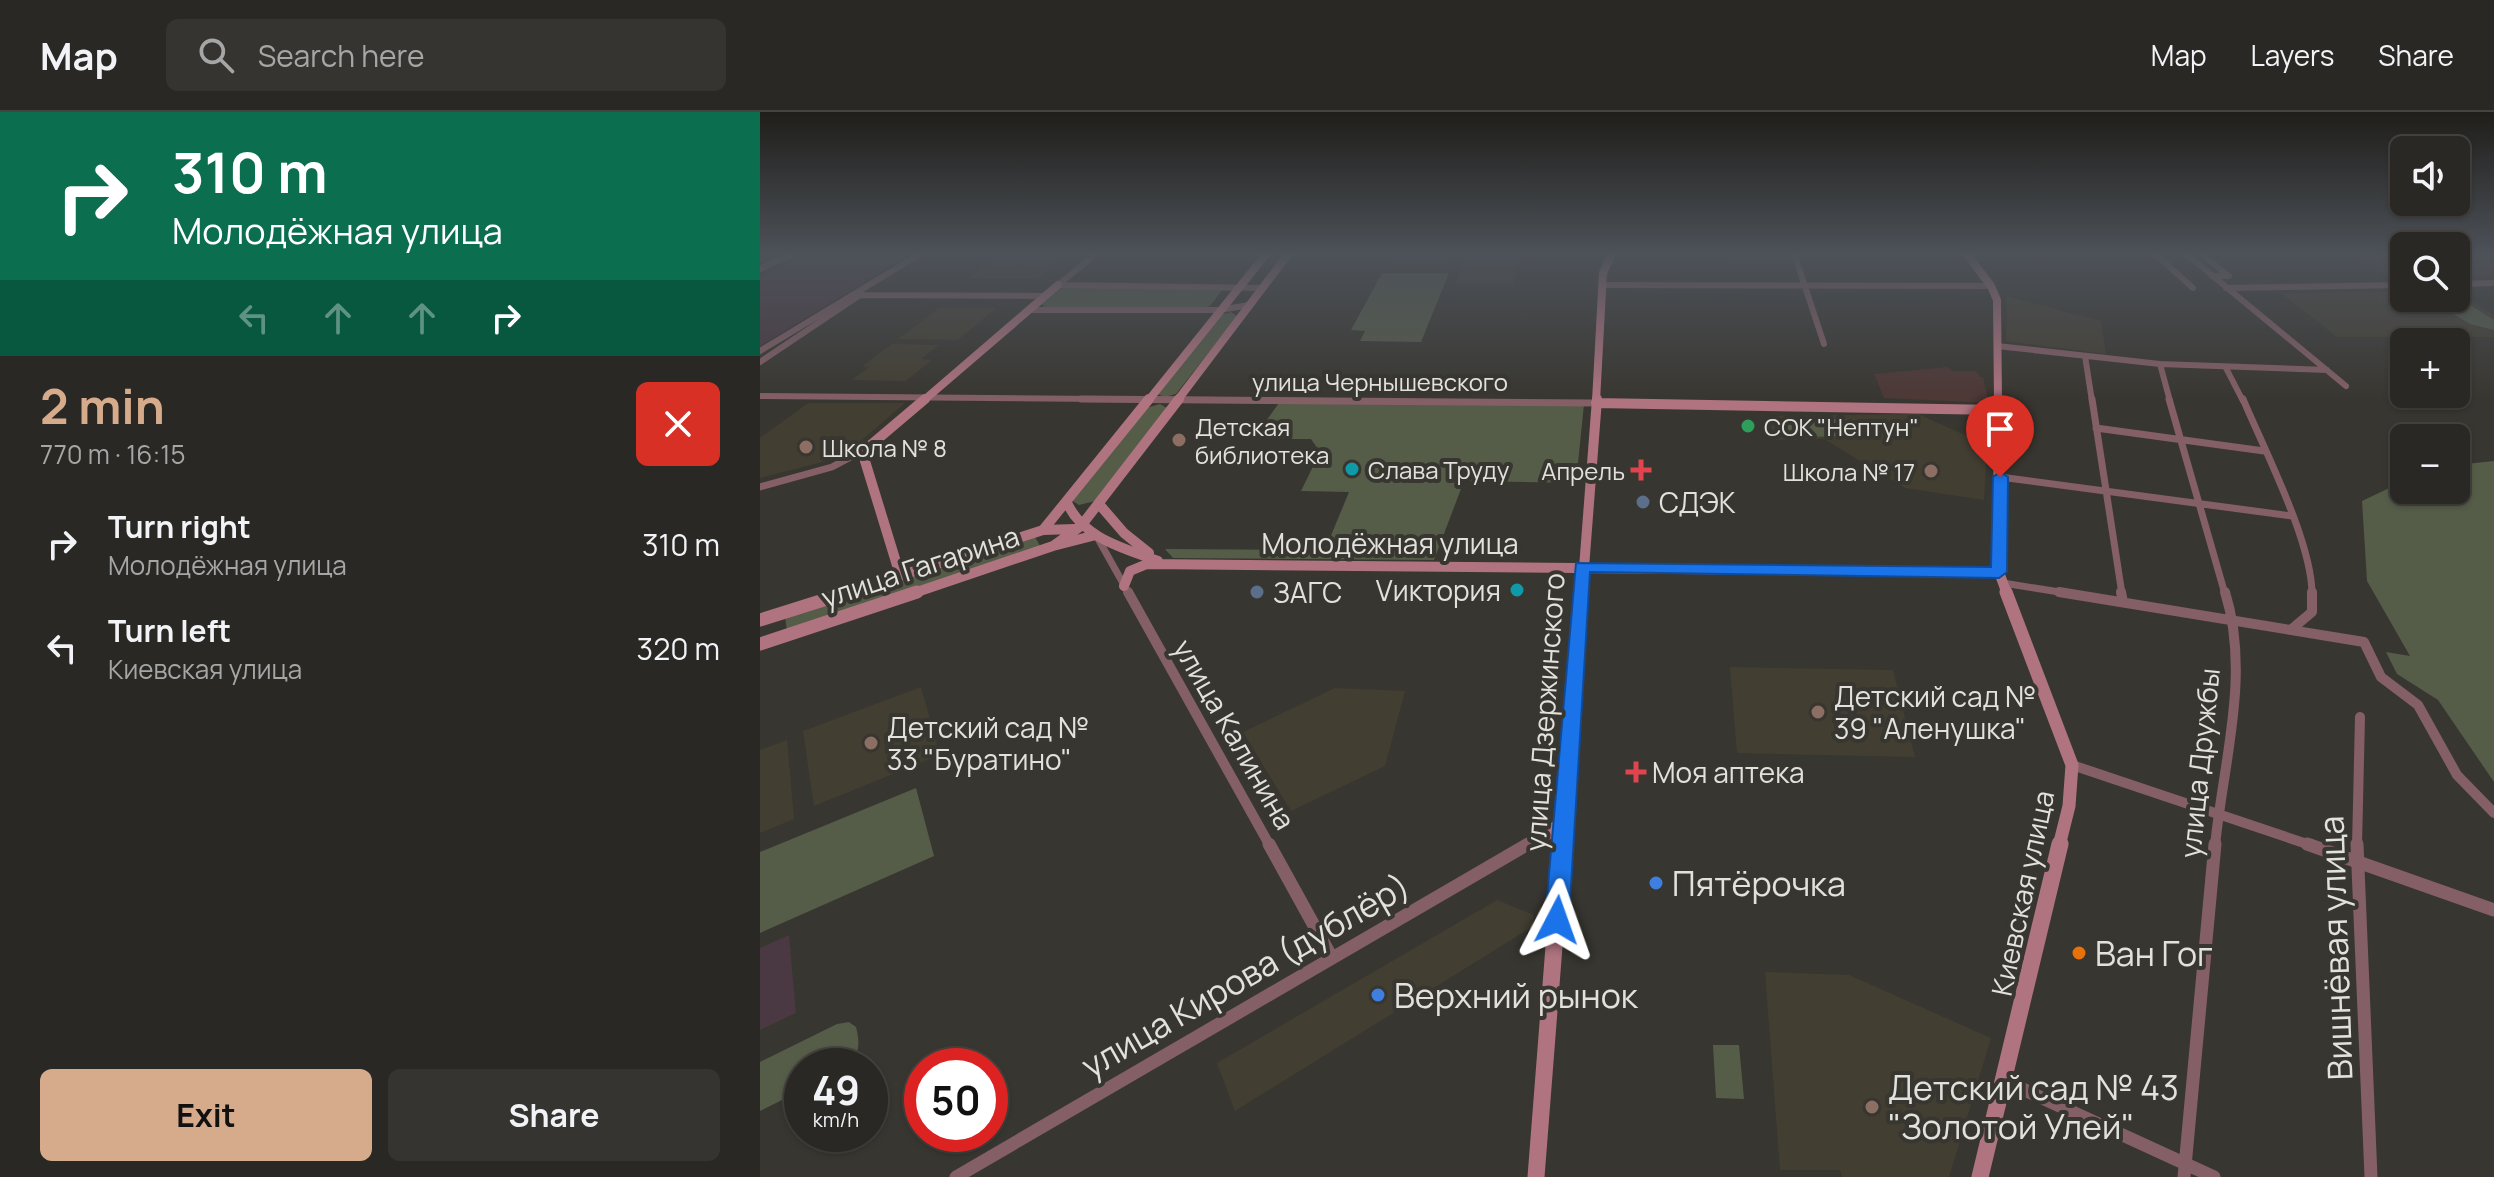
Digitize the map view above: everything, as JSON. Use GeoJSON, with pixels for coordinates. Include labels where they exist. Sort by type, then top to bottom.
{"type":"FeatureCollection","features":[{"type":"Feature","properties":{"kind":"main road"},"geometry":{"type":"LineString","coordinates":[[900,575],[866,464],[866,449],[1038,303]]}},
{"type":"Feature","properties":{"kind":"main road"},"geometry":{"type":"LineString","coordinates":[[1226,303],[1043,530],[1053,546],[1078,528],[1099,504],[1249,305]]}},
{"type":"Feature","properties":{"kind":"main road","name":"улица Дзержинского"},"geometry":{"type":"LineString","coordinates":[[1536,1177],[1602,303]]}},
{"type":"Feature","properties":{"kind":"main road","name":"Киевская улица"},"geometry":{"type":"LineString","coordinates":[[1980,1177],[2069,806],[2072,765],[2001,578],[1997,303]]}},
{"type":"Feature","properties":{"kind":"main road","name":"улица Чернышевского"},"geometry":{"type":"LineString","coordinates":[[1596,403],[1999,410]]}},
{"type":"Feature","properties":{"kind":"main road"},"geometry":{"type":"LineString","coordinates":[[1067,503],[1072,509],[1099,504]]}},
{"type":"Feature","properties":{"kind":"main road"},"geometry":{"type":"LineString","coordinates":[[1067,503],[1078,528]]}},
{"type":"Feature","properties":{"kind":"main road"},"geometry":{"type":"LineString","coordinates":[[1099,504],[1124,533],[1164,564]]}},
{"type":"Feature","properties":{"kind":"main road","name":"улица Гагарина"},"geometry":{"type":"LineString","coordinates":[[762,620],[1043,530],[1078,528],[1164,564]]}},
{"type":"Feature","properties":{"kind":"main road","name":"улица Гагарина"},"geometry":{"type":"LineString","coordinates":[[764,643],[1053,546],[1096,535]]}},
{"type":"Feature","properties":{"kind":"main road"},"geometry":{"type":"LineString","coordinates":[[1124,586],[1125,577],[1137,567],[1164,564]]}},
{"type":"Feature","properties":{"kind":"main road","name":"Молодёжная улица"},"geometry":{"type":"LineString","coordinates":[[1164,564],[1582,567],[2001,578]]}},
{"type":"Feature","properties":{"kind":"main road"},"geometry":{"type":"LineString","coordinates":[[762,620],[764,643]]}},
{"type":"Feature","properties":{"kind":"main road","name":"улица Кирова (дублёр)"},"geometry":{"type":"LineString","coordinates":[[1543,836],[1563,823]]}},
{"type":"Feature","properties":{"kind":"street"},"geometry":{"type":"LineString","coordinates":[[760,351],[839,303]]}},
{"type":"Feature","properties":{"kind":"street"},"geometry":{"type":"LineString","coordinates":[[760,362],[848,303]]}},
{"type":"Feature","properties":{"kind":"street"},"geometry":{"type":"LineString","coordinates":[[1810,303],[1824,344]]}},
{"type":"Feature","properties":{"kind":"street"},"geometry":{"type":"LineString","coordinates":[[2244,303],[2346,386]]}},
{"type":"Feature","properties":{"kind":"street"},"geometry":{"type":"LineString","coordinates":[[1030,310],[1220,310],[1249,305]]}},
{"type":"Feature","properties":{"kind":"street"},"geometry":{"type":"LineString","coordinates":[[1997,346],[2160,364],[2327,370]]}},
{"type":"Feature","properties":{"kind":"street"},"geometry":{"type":"LineString","coordinates":[[2085,356],[2123,602]]}},
{"type":"Feature","properties":{"kind":"street","name":"улица Дружбы"},"geometry":{"type":"LineString","coordinates":[[2160,364],[2197,504],[2233,618],[2235,706],[2218,813],[2184,1170]]}},
{"type":"Feature","properties":{"kind":"street"},"geometry":{"type":"LineString","coordinates":[[2226,368],[2236,383],[2292,516],[2312,578],[2312,612],[2293,628]]}},
{"type":"Feature","properties":{"kind":"street","name":"улица Чернышевского"},"geometry":{"type":"LineString","coordinates":[[760,396],[1596,403]]}},
{"type":"Feature","properties":{"kind":"street"},"geometry":{"type":"LineString","coordinates":[[2096,428],[2264,451]]}},
{"type":"Feature","properties":{"kind":"street"},"geometry":{"type":"LineString","coordinates":[[760,487],[832,467],[866,449]]}},
{"type":"Feature","properties":{"kind":"street"},"geometry":{"type":"LineString","coordinates":[[2000,477],[2292,516]]}},
{"type":"Feature","properties":{"kind":"street","name":"улица Калинина"},"geometry":{"type":"LineString","coordinates":[[1096,535],[1332,958]]}},
{"type":"Feature","properties":{"kind":"street"},"geometry":{"type":"LineString","coordinates":[[2001,578],[2123,602],[2364,642],[2381,677],[2418,705],[2457,775],[2494,813]]}},
{"type":"Feature","properties":{"kind":"street","name":"Вишнёвая улица"},"geometry":{"type":"LineString","coordinates":[[2360,717],[2357,863],[2371,1177]]}},
{"type":"Feature","properties":{"kind":"street"},"geometry":{"type":"LineString","coordinates":[[2072,765],[2494,910]]}},
{"type":"Feature","properties":{"kind":"street","name":"улица Кирова (дублёр)"},"geometry":{"type":"LineString","coordinates":[[956,1177],[1543,836]]}},
{"type":"Feature","properties":{"kind":"street"},"geometry":{"type":"LineString","coordinates":[[2003,1080],[2184,1170],[2214,1177]]}},
{"type":"Feature","properties":{"kind":"shaded area"},"geometry":{"type":"Polygon","coordinates":[[[760,303],[831,303],[760,346],[760,303]]]}},
{"type":"Feature","properties":{"kind":"shaded area"},"geometry":{"type":"Polygon","coordinates":[[[2007,303],[2032,303],[2101,321],[2106,354],[2006,341],[2007,303]]]}},
{"type":"Feature","properties":{"kind":"shaded area"},"geometry":{"type":"Polygon","coordinates":[[[2293,303],[2390,303],[2390,312],[2470,312],[2470,303],[2473,303],[2494,315],[2494,337],[2470,337],[2470,328],[2390,328],[2390,337],[2337,337],[2293,303]]]}},
{"type":"Feature","properties":{"kind":"shaded area"},"geometry":{"type":"Polygon","coordinates":[[[939,308],[996,308],[958,340],[898,339],[939,308]]]}},
{"type":"Feature","properties":{"kind":"shaded area"},"geometry":{"type":"Polygon","coordinates":[[[892,344],[939,345],[921,359],[932,360],[906,381],[852,380],[869,367],[862,366],[892,344]]]}},
{"type":"Feature","properties":{"kind":"shaded area"},"geometry":{"type":"Polygon","coordinates":[[[1947,367],[1953,371],[1976,371],[1983,377],[1989,403],[1884,398],[1874,374],[1947,367]]]}},
{"type":"Feature","properties":{"kind":"shaded area","name":"Школа № 8"},"geometry":{"type":"Polygon","coordinates":[[[808,403],[905,403],[842,457],[760,478],[760,438],[808,403]]]}},
{"type":"Feature","properties":{"kind":"shaded area","name":"Школа № 17"},"geometry":{"type":"Polygon","coordinates":[[[1918,414],[1987,445],[1984,500],[1905,488],[1824,439],[1774,440],[1768,416],[1918,414]]]}},
{"type":"Feature","properties":{"kind":"shaded area","name":"Детский сад № 39 \"Аленушка\""},"geometry":{"type":"Polygon","coordinates":[[[1730,667],[1893,670],[1915,757],[1737,753],[1730,667]]]}},
{"type":"Feature","properties":{"kind":"shaded area","name":"Детский сад № 33 \"Буратино\""},"geometry":{"type":"Polygon","coordinates":[[[921,687],[940,755],[814,806],[803,731],[921,687]]]}},
{"type":"Feature","properties":{"kind":"shaded area"},"geometry":{"type":"Polygon","coordinates":[[[1335,688],[1405,691],[1385,766],[1291,811],[1243,732],[1335,688]]]}},
{"type":"Feature","properties":{"kind":"shaded area"},"geometry":{"type":"Polygon","coordinates":[[[787,740],[794,819],[760,833],[760,750],[787,740]]]}},
{"type":"Feature","properties":{"kind":"shaded area","name":"Верхний рынок"},"geometry":{"type":"Polygon","coordinates":[[[1497,900],[1534,915],[1532,927],[1235,1111],[1217,1063],[1497,900]]]}},
{"type":"Feature","properties":{"kind":"shaded area"},"geometry":{"type":"Polygon","coordinates":[[[789,935],[796,1013],[760,1030],[760,948],[789,935]]]}},
{"type":"Feature","properties":{"kind":"shaded area","name":"Детский сад № 43 \"Золотой Улей\""},"geometry":{"type":"Polygon","coordinates":[[[1765,972],[1849,975],[1991,1038],[1949,1177],[1842,1177],[1840,1170],[1780,1170],[1765,972]]]}},
{"type":"Feature","properties":{"kind":"green space"},"geometry":{"type":"Polygon","coordinates":[[[1213,303],[1202,308],[1045,308],[1042,304],[1213,303]]]}},
{"type":"Feature","properties":{"kind":"green space"},"geometry":{"type":"Polygon","coordinates":[[[1366,303],[1437,303],[1421,342],[1360,341],[1365,331],[1351,330],[1366,303]]]}},
{"type":"Feature","properties":{"kind":"green space"},"geometry":{"type":"Polygon","coordinates":[[[2470,305],[2494,320],[2494,330],[2470,324],[2450,312],[2470,312],[2470,305]]]}},
{"type":"Feature","properties":{"kind":"green space"},"geometry":{"type":"Polygon","coordinates":[[[1231,312],[1237,316],[1176,394],[1165,397],[1157,394],[1220,315],[1231,312]]]}},
{"type":"Feature","properties":{"kind":"green space"},"geometry":{"type":"Polygon","coordinates":[[[1279,403],[1584,404],[1576,483],[1464,481],[1434,560],[1173,558],[1165,549],[1325,550],[1349,492],[1301,491],[1320,452],[1311,439],[1253,439],[1279,403]]]}},
{"type":"Feature","properties":{"kind":"green space"},"geometry":{"type":"Polygon","coordinates":[[[1160,404],[1167,408],[1095,501],[1079,505],[1071,500],[1146,408],[1160,404]]]}},
{"type":"Feature","properties":{"kind":"green space"},"geometry":{"type":"Polygon","coordinates":[[[1854,419],[1862,436],[1790,437],[1785,420],[1854,419]]]}},
{"type":"Feature","properties":{"kind":"green space"},"geometry":{"type":"Polygon","coordinates":[[[2494,461],[2494,782],[2438,700],[2397,674],[2386,652],[2410,656],[2367,581],[2362,501],[2390,488],[2390,504],[2470,504],[2470,464],[2494,461]]]}},
{"type":"Feature","properties":{"kind":"green space"},"geometry":{"type":"Polygon","coordinates":[[[1034,535],[1040,546],[787,631],[785,617],[1034,535]]]}},
{"type":"Feature","properties":{"kind":"green space"},"geometry":{"type":"Polygon","coordinates":[[[916,788],[934,856],[760,933],[760,852],[916,788]]]}},
{"type":"Feature","properties":{"kind":"green space"},"geometry":{"type":"Polygon","coordinates":[[[849,1022],[856,1027],[858,1048],[788,1048],[837,1024],[849,1022]]]}},
{"type":"Feature","properties":{"kind":"green space"},"geometry":{"type":"Polygon","coordinates":[[[1713,1045],[1739,1045],[1744,1099],[1716,1098],[1713,1045]]]}},
{"type":"Feature","properties":{"kind":"green space"},"geometry":{"type":"Polygon","coordinates":[[[784,1050],[784,1099],[760,1111],[760,1062],[784,1050]]]}},
{"type":"Feature","properties":{"kind":"place","name":"СОК \"Нептун\""},"geometry":{"type":"Point","coordinates":[1748,426]}},
{"type":"Feature","properties":{"kind":"place","name":"Детская библиотека"},"geometry":{"type":"Point","coordinates":[1179,440]}},
{"type":"Feature","properties":{"kind":"place","name":"Школа № 8"},"geometry":{"type":"Point","coordinates":[806,447]}},
{"type":"Feature","properties":{"kind":"place","name":"Слава Труду"},"geometry":{"type":"Point","coordinates":[1352,469]}},
{"type":"Feature","properties":{"kind":"place","name":"Апрель"},"geometry":{"type":"Point","coordinates":[1641,470]}},
{"type":"Feature","properties":{"kind":"place","name":"Школа № 17"},"geometry":{"type":"Point","coordinates":[1931,471]}},
{"type":"Feature","properties":{"kind":"place","name":"СДЭК"},"geometry":{"type":"Point","coordinates":[1643,502]}},
{"type":"Feature","properties":{"kind":"place","name":"Vиктория"},"geometry":{"type":"Point","coordinates":[1517,590]}},
{"type":"Feature","properties":{"kind":"place","name":"ЗАГС"},"geometry":{"type":"Point","coordinates":[1257,592]}},
{"type":"Feature","properties":{"kind":"place","name":"Детский сад № 39 \"Аленушка\""},"geometry":{"type":"Point","coordinates":[1818,712]}},
{"type":"Feature","properties":{"kind":"place","name":"Детский сад № 33 \"Буратино\""},"geometry":{"type":"Point","coordinates":[871,743]}},
{"type":"Feature","properties":{"kind":"place","name":"Моя аптека"},"geometry":{"type":"Point","coordinates":[1636,772]}},
{"type":"Feature","properties":{"kind":"place","name":"Пятёрочка"},"geometry":{"type":"Point","coordinates":[1656,883]}},
{"type":"Feature","properties":{"kind":"place","name":"Ван Гог"},"geometry":{"type":"Point","coordinates":[2079,953]}},
{"type":"Feature","properties":{"kind":"place","name":"Верхний рынок"},"geometry":{"type":"Point","coordinates":[1378,995]}},
{"type":"Feature","properties":{"kind":"place","name":"Детский сад № 43 \"Золотой Улей\""},"geometry":{"type":"Point","coordinates":[1872,1107]}},
{"type":"Feature","properties":{"kind":"route"},"geometry":{"type":"LineString","coordinates":[[1557,920],[1582,567],[1999,572],[2000,477]]}}]}
